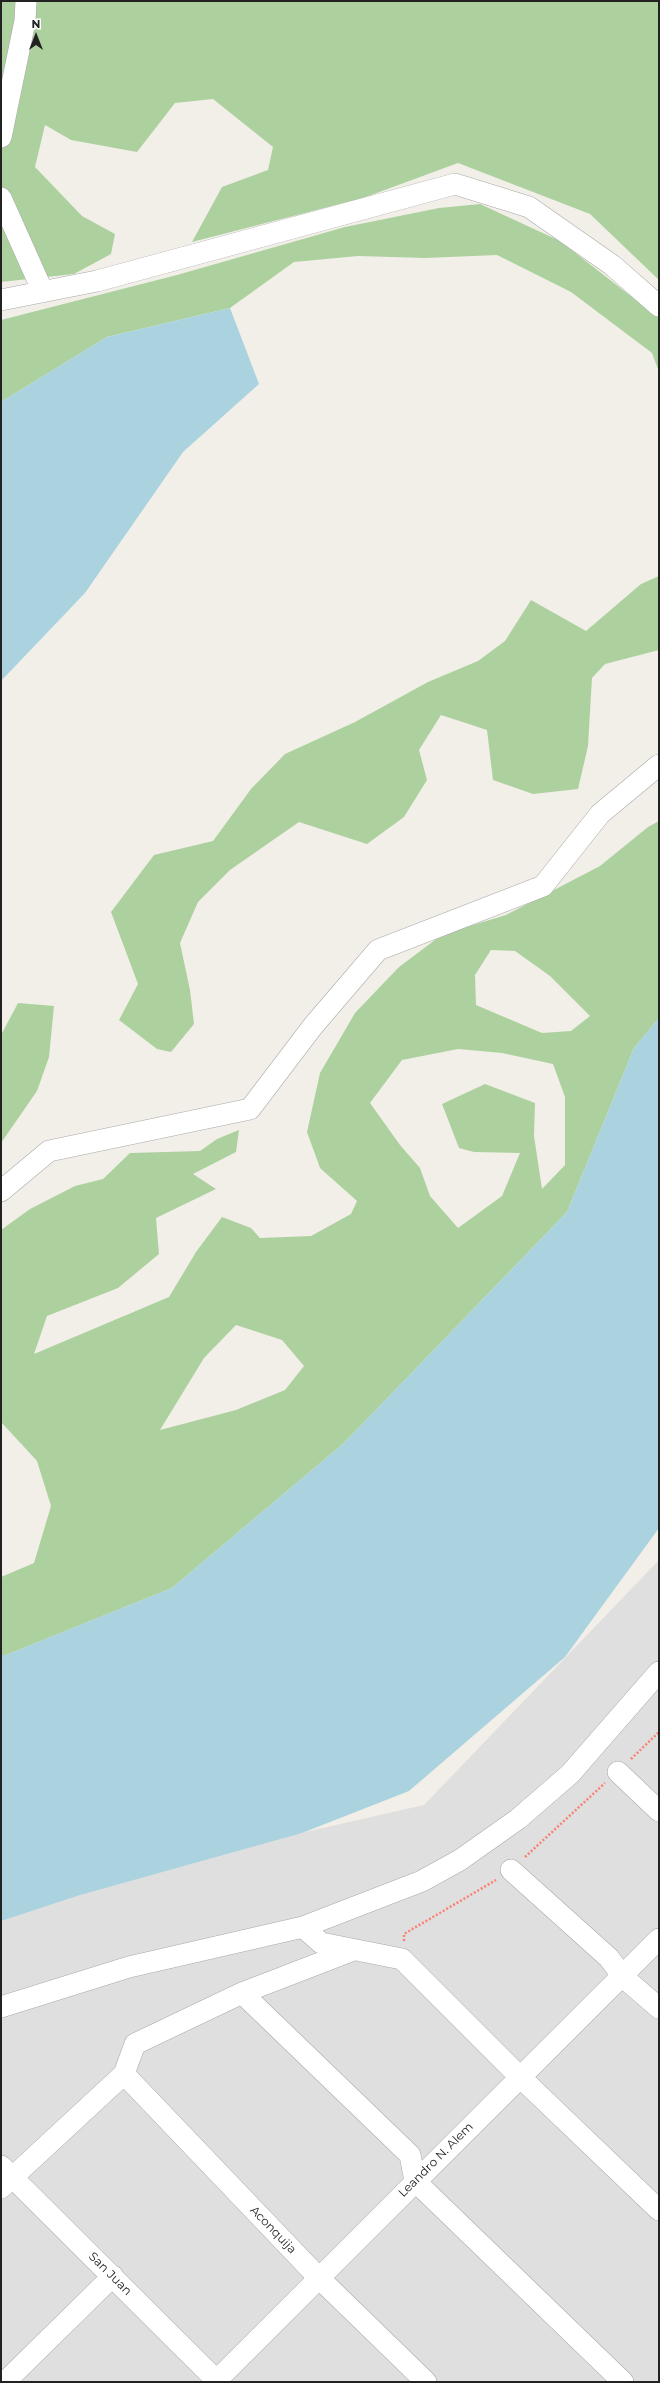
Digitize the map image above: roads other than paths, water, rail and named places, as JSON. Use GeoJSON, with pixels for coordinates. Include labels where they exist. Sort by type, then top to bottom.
{"type":"FeatureCollection","features":[{"type":"Feature","properties":{"kind":"street"},"geometry":{"type":"LineString","coordinates":[[1,137],[25,20],[26,1]]}},
{"type":"Feature","properties":{"kind":"street"},"geometry":{"type":"LineString","coordinates":[[1,300],[113,276],[454,184],[529,207],[612,265],[659,306]]}},
{"type":"Feature","properties":{"kind":"street"},"geometry":{"type":"LineString","coordinates":[[1,198],[42,292]]}},
{"type":"Feature","properties":{"kind":"street"},"geometry":{"type":"LineString","coordinates":[[1,1191],[48,1151],[250,1109],[313,1026],[378,950],[543,886],[600,814],[659,765]]}},
{"type":"Feature","properties":{"kind":"street"},"geometry":{"type":"LineString","coordinates":[[1,2007],[129,1967],[303,1927],[422,1881],[460,1860],[518,1819],[570,1774],[659,1672]]}},
{"type":"Feature","properties":{"kind":"street"},"geometry":{"type":"LineString","coordinates":[[618,1772],[659,1811]]}},
{"type":"Feature","properties":{"kind":"street"},"geometry":{"type":"LineString","coordinates":[[511,1870],[609,1958],[623,1977],[659,2008]]}},
{"type":"Feature","properties":{"kind":"street"},"geometry":{"type":"LineString","coordinates":[[303,1927],[321,1943],[351,1951],[402,1959],[519,2076],[659,2210]]}},
{"type":"Feature","properties":{"kind":"street","name":"Leandro N. Alem"},"geometry":{"type":"LineString","coordinates":[[216,2381],[519,2076],[623,1977],[659,1939]]}},
{"type":"Feature","properties":{"kind":"street"},"geometry":{"type":"LineString","coordinates":[[5,2177],[124,2074],[135,2044],[242,1993],[351,1951]]}},
{"type":"Feature","properties":{"kind":"street"},"geometry":{"type":"LineString","coordinates":[[242,1993],[410,2155],[415,2181],[623,2382]]}},
{"type":"Feature","properties":{"kind":"street","name":"Aconquija"},"geometry":{"type":"LineString","coordinates":[[124,2074],[318,2277],[426,2382]]}},
{"type":"Feature","properties":{"kind":"street","name":"San Juan"},"geometry":{"type":"LineString","coordinates":[[5,2177],[113,2276],[216,2381]]}},
{"type":"Feature","properties":{"kind":"street"},"geometry":{"type":"LineString","coordinates":[[5,2382],[113,2276]]}},
{"type":"Feature","properties":{"kind":"water"},"geometry":{"type":"Polygon","coordinates":[[[230,308],[259,384],[183,452],[85,593],[1,681],[1,402],[107,337],[230,308]]]}},
{"type":"Feature","properties":{"kind":"water"},"geometry":{"type":"Polygon","coordinates":[[[659,1018],[659,1528],[565,1657],[409,1791],[302,1833],[80,1895],[1,1921],[1,1655],[6,1655],[172,1588],[344,1443],[567,1212],[634,1048],[659,1018]]]}}]}
